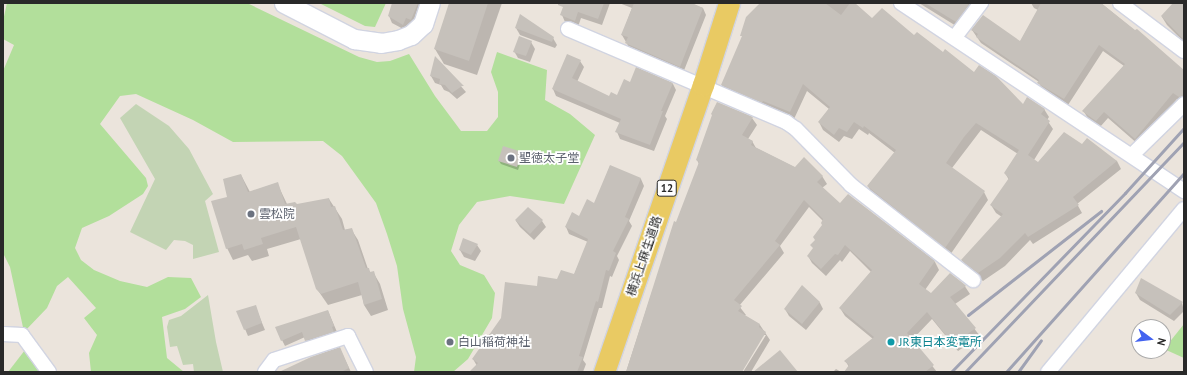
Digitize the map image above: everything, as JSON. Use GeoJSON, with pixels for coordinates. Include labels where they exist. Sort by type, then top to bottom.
{"type":"FeatureCollection","features":[{"type":"Feature","properties":{"kind":"main road","name":"横浜上麻生道路"},"geometry":{"type":"LineString","coordinates":[[604,372],[703,85],[728,3]]}},
{"type":"Feature","properties":{"kind":"street"},"geometry":{"type":"LineString","coordinates":[[284,3],[354,39],[380,43],[398,40],[411,35],[423,24],[430,3]]}},
{"type":"Feature","properties":{"kind":"street"},"geometry":{"type":"LineString","coordinates":[[901,3],[1132,155],[1184,191]]}},
{"type":"Feature","properties":{"kind":"street"},"geometry":{"type":"LineString","coordinates":[[955,38],[981,3]]}},
{"type":"Feature","properties":{"kind":"street"},"geometry":{"type":"LineString","coordinates":[[1120,3],[1184,51]]}},
{"type":"Feature","properties":{"kind":"street"},"geometry":{"type":"LineString","coordinates":[[568,29],[703,85],[786,122],[796,129],[852,184],[973,280]]}},
{"type":"Feature","properties":{"kind":"street"},"geometry":{"type":"LineString","coordinates":[[1132,155],[1184,104]]}},
{"type":"Feature","properties":{"kind":"street"},"geometry":{"type":"LineString","coordinates":[[1048,372],[1184,209]]}},
{"type":"Feature","properties":{"kind":"street"},"geometry":{"type":"LineString","coordinates":[[3,334],[22,335],[49,372]]}},
{"type":"Feature","properties":{"kind":"street"},"geometry":{"type":"LineString","coordinates":[[265,372],[274,360],[348,336],[366,372]]}},
{"type":"Feature","properties":{"kind":"green space"},"geometry":{"type":"Polygon","coordinates":[[[7,3],[247,3],[359,57],[377,62],[390,61],[409,54],[435,96],[461,131],[487,131],[498,117],[498,92],[491,72],[497,52],[547,70],[545,100],[570,114],[595,135],[564,204],[510,196],[477,202],[459,225],[451,251],[460,265],[484,275],[495,293],[492,318],[468,359],[453,372],[414,372],[416,357],[403,309],[397,266],[387,234],[376,203],[342,156],[323,141],[233,142],[193,120],[136,94],[120,96],[100,124],[146,178],[148,186],[143,194],[109,216],[82,228],[75,248],[81,260],[94,270],[120,281],[147,287],[168,277],[191,278],[201,297],[185,309],[162,317],[167,358],[184,372],[91,372],[89,353],[97,335],[84,318],[96,308],[68,277],[57,286],[47,308],[24,332],[10,267],[3,253],[3,71],[14,45],[3,39],[3,21],[7,3]]]}},
{"type":"Feature","properties":{"kind":"green space"},"geometry":{"type":"Polygon","coordinates":[[[319,3],[386,3],[375,27],[365,26],[319,3]]]}},
{"type":"Feature","properties":{"kind":"green space"},"geometry":{"type":"Polygon","coordinates":[[[136,104],[169,126],[189,149],[213,194],[205,201],[219,252],[193,259],[193,245],[185,241],[174,240],[166,250],[130,232],[155,179],[120,118],[136,104]]]}},
{"type":"Feature","properties":{"kind":"green space"},"geometry":{"type":"Polygon","coordinates":[[[208,295],[223,372],[194,372],[193,364],[183,365],[177,346],[170,347],[167,327],[169,320],[181,316],[208,295]]]}},
{"type":"Feature","properties":{"kind":"green space"},"geometry":{"type":"Polygon","coordinates":[[[1184,324],[1184,358],[1171,352],[1171,340],[1184,324]]]}},
{"type":"Feature","properties":{"kind":"green space"},"geometry":{"type":"Polygon","coordinates":[[[25,350],[40,372],[8,372],[25,350]]]}},
{"type":"Feature","properties":{"kind":"building"},"geometry":{"type":"Polygon","coordinates":[[[392,3],[418,3],[411,20],[406,18],[403,25],[388,16],[392,3]]]}},
{"type":"Feature","properties":{"kind":"building"},"geometry":{"type":"Polygon","coordinates":[[[449,3],[488,3],[469,61],[434,49],[449,3]]]}},
{"type":"Feature","properties":{"kind":"building"},"geometry":{"type":"Polygon","coordinates":[[[558,3],[604,3],[598,19],[578,12],[575,21],[560,15],[563,7],[558,5],[558,3]]]}},
{"type":"Feature","properties":{"kind":"building"},"geometry":{"type":"Polygon","coordinates":[[[634,3],[692,3],[703,8],[680,67],[625,43],[628,37],[621,35],[634,3]]]}},
{"type":"Feature","properties":{"kind":"building"},"geometry":{"type":"Polygon","coordinates":[[[760,3],[825,3],[841,15],[850,3],[855,3],[872,18],[882,8],[914,35],[917,32],[943,52],[945,49],[974,72],[979,65],[996,76],[1023,104],[1027,97],[1045,109],[1041,114],[1050,121],[1028,155],[1038,162],[1064,132],[1082,144],[1087,138],[1117,161],[1073,197],[1079,205],[1028,237],[1025,233],[1000,258],[978,273],[961,260],[1003,214],[990,205],[1009,178],[1004,173],[1019,150],[976,123],[964,137],[946,163],[985,191],[945,248],[867,186],[896,150],[864,126],[863,128],[854,122],[847,132],[839,128],[834,135],[818,122],[830,107],[803,84],[790,112],[763,101],[762,103],[721,85],[742,36],[740,36],[746,17],[760,3]]]}},
{"type":"Feature","properties":{"kind":"building"},"geometry":{"type":"Polygon","coordinates":[[[925,3],[967,3],[969,5],[956,22],[925,3]]]}},
{"type":"Feature","properties":{"kind":"building"},"geometry":{"type":"Polygon","coordinates":[[[1041,3],[1101,3],[1135,30],[1137,29],[1184,70],[1184,96],[1179,97],[1173,93],[1135,139],[1104,112],[1096,121],[1082,111],[1125,64],[1099,45],[1064,99],[1037,83],[1039,80],[976,37],[978,34],[971,30],[983,15],[1020,41],[1041,3]]]}},
{"type":"Feature","properties":{"kind":"building"},"geometry":{"type":"Polygon","coordinates":[[[1173,3],[1184,3],[1184,40],[1161,16],[1173,3]]]}},
{"type":"Feature","properties":{"kind":"building"},"geometry":{"type":"Polygon","coordinates":[[[520,14],[554,37],[552,42],[515,28],[520,14]]]}},
{"type":"Feature","properties":{"kind":"building"},"geometry":{"type":"Polygon","coordinates":[[[519,36],[532,41],[526,56],[513,52],[519,36]]]}},
{"type":"Feature","properties":{"kind":"building"},"geometry":{"type":"Polygon","coordinates":[[[567,54],[581,60],[572,78],[609,96],[611,92],[617,95],[624,79],[630,82],[636,67],[673,83],[661,111],[663,111],[650,145],[615,132],[621,119],[552,89],[567,54]]]}},
{"type":"Feature","properties":{"kind":"building"},"geometry":{"type":"Polygon","coordinates":[[[435,56],[464,86],[452,93],[445,85],[439,84],[440,79],[430,76],[435,56]]]}},
{"type":"Feature","properties":{"kind":"building"},"geometry":{"type":"Polygon","coordinates":[[[717,102],[753,117],[742,135],[753,141],[751,145],[795,167],[804,157],[823,176],[817,182],[840,203],[848,194],[935,261],[919,284],[931,293],[950,273],[964,284],[966,286],[950,297],[976,328],[953,344],[927,312],[907,333],[934,365],[925,372],[844,372],[849,365],[844,361],[874,337],[839,308],[872,270],[845,245],[838,255],[835,254],[821,269],[807,256],[813,248],[810,245],[815,240],[813,237],[822,225],[821,223],[823,219],[804,200],[775,241],[780,245],[734,300],[742,306],[738,311],[760,324],[759,327],[766,332],[742,372],[626,372],[674,221],[676,222],[699,162],[696,160],[712,115],[711,114],[717,102]]]}},
{"type":"Feature","properties":{"kind":"building"},"geometry":{"type":"Polygon","coordinates":[[[503,146],[522,152],[517,167],[498,161],[503,146]]]}},
{"type":"Feature","properties":{"kind":"building"},"geometry":{"type":"Polygon","coordinates":[[[610,165],[641,178],[625,217],[629,219],[613,251],[616,253],[609,271],[606,270],[598,302],[596,301],[579,356],[583,357],[577,372],[469,372],[478,363],[472,359],[501,318],[505,282],[537,286],[538,276],[557,279],[561,270],[574,274],[588,239],[565,227],[572,212],[579,216],[587,199],[594,203],[610,165]]]}},
{"type":"Feature","properties":{"kind":"building"},"geometry":{"type":"Polygon","coordinates":[[[241,174],[248,192],[278,182],[285,204],[295,202],[297,204],[329,198],[331,207],[335,206],[343,230],[352,228],[366,268],[369,268],[370,272],[374,271],[382,299],[364,305],[358,282],[321,294],[316,289],[296,227],[261,238],[263,244],[244,250],[242,244],[226,249],[211,201],[227,197],[223,179],[241,174]]]}},
{"type":"Feature","properties":{"kind":"building"},"geometry":{"type":"Polygon","coordinates":[[[528,207],[543,220],[530,234],[515,220],[528,207]]]}},
{"type":"Feature","properties":{"kind":"building"},"geometry":{"type":"Polygon","coordinates":[[[463,238],[478,244],[471,255],[459,250],[463,238]]]}},
{"type":"Feature","properties":{"kind":"building"},"geometry":{"type":"Polygon","coordinates":[[[1141,278],[1183,302],[1170,315],[1135,293],[1141,278]]]}},
{"type":"Feature","properties":{"kind":"building"},"geometry":{"type":"Polygon","coordinates":[[[802,285],[820,302],[802,324],[784,309],[802,285]]]}},
{"type":"Feature","properties":{"kind":"building"},"geometry":{"type":"Polygon","coordinates":[[[256,305],[262,323],[244,330],[236,311],[256,305]]]}},
{"type":"Feature","properties":{"kind":"building"},"geometry":{"type":"Polygon","coordinates":[[[328,310],[334,326],[332,327],[334,332],[305,341],[302,332],[281,341],[275,327],[328,310]]]}},
{"type":"Feature","properties":{"kind":"building"},"geometry":{"type":"Polygon","coordinates":[[[340,347],[349,368],[341,372],[279,372],[311,357],[340,347]]]}},
{"type":"Feature","properties":{"kind":"building"},"geometry":{"type":"Polygon","coordinates":[[[780,350],[798,372],[753,372],[780,350]]]}},
{"type":"Feature","properties":{"kind":"railway"},"geometry":{"type":"LineString","coordinates":[[951,372],[1125,193],[1184,128]]}},
{"type":"Feature","properties":{"kind":"railway"},"geometry":{"type":"LineString","coordinates":[[965,372],[1184,142]]}},
{"type":"Feature","properties":{"kind":"railway"},"geometry":{"type":"LineString","coordinates":[[1006,372],[1184,173]]}},
{"type":"Feature","properties":{"kind":"railway"},"geometry":{"type":"LineString","coordinates":[[968,315],[1101,211]]}},
{"type":"Feature","properties":{"kind":"railway"},"geometry":{"type":"LineString","coordinates":[[1018,372],[1041,340]]}},
{"type":"Feature","properties":{"kind":"place","name":"聖徳太子堂"},"geometry":{"type":"Point","coordinates":[511,158]}},
{"type":"Feature","properties":{"kind":"place","name":"雲松院"},"geometry":{"type":"Point","coordinates":[251,214]}},
{"type":"Feature","properties":{"kind":"place","name":"白山稲荷神社"},"geometry":{"type":"Point","coordinates":[450,342]}},
{"type":"Feature","properties":{"kind":"place","name":"JR東日本変電所"},"geometry":{"type":"Point","coordinates":[891,342]}}]}
